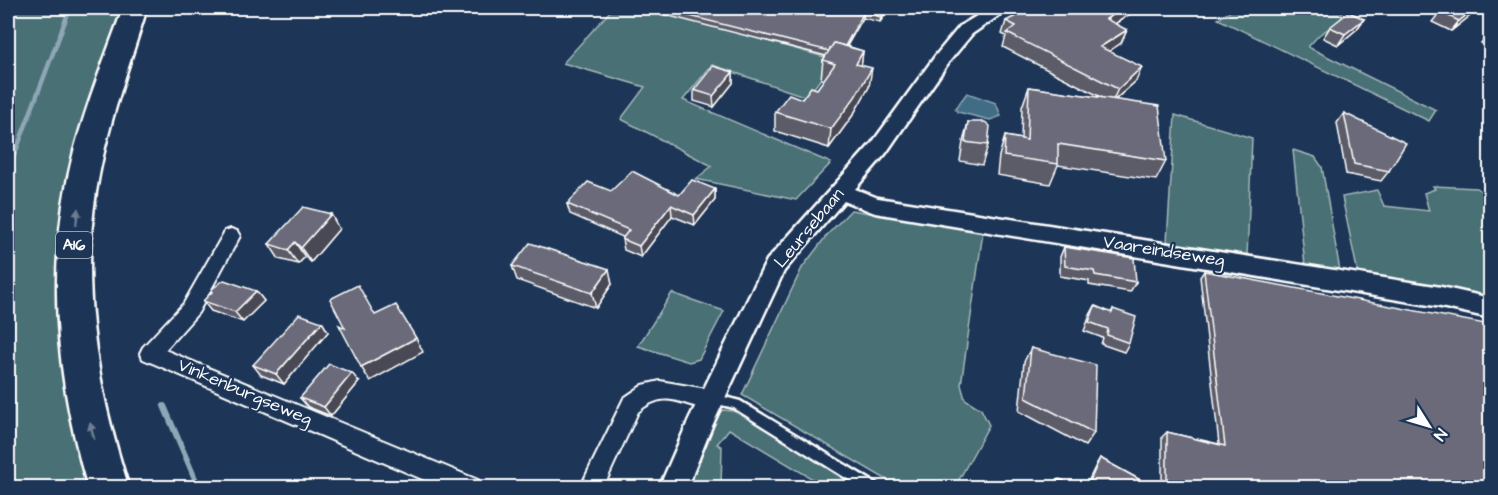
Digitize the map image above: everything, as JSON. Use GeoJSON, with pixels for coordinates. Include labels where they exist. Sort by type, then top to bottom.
{"type":"FeatureCollection","features":[{"type":"Feature","properties":{"kind":"highway","name":"A16"},"geometry":{"type":"LineString","coordinates":[[109,488],[91,427],[79,369],[74,314],[73,257],[78,202],[89,151],[135,8]]}},
{"type":"Feature","properties":{"kind":"street","name":"Leursebaan"},"geometry":{"type":"LineString","coordinates":[[673,488],[775,266],[879,148],[954,44],[989,10]]}},
{"type":"Feature","properties":{"kind":"street","name":"Vaareindseweg"},"geometry":{"type":"LineString","coordinates":[[839,191],[876,205],[1406,291],[1491,308]]}},
{"type":"Feature","properties":{"kind":"street","name":"Vinkenburgseweg"},"geometry":{"type":"LineString","coordinates":[[231,236],[191,308],[150,353],[470,488]]}},
{"type":"Feature","properties":{"kind":"street"},"geometry":{"type":"LineString","coordinates":[[591,488],[631,405],[642,394],[658,388],[668,388],[692,397],[712,399]]}},
{"type":"Feature","properties":{"kind":"lane"},"geometry":{"type":"LineString","coordinates":[[712,399],[736,404],[873,488]]}},
{"type":"Feature","properties":{"kind":"green space"},"geometry":{"type":"Polygon","coordinates":[[[8,8],[125,8],[104,70],[58,318],[73,436],[91,487],[8,487],[8,8]]]}},
{"type":"Feature","properties":{"kind":"green space"},"geometry":{"type":"Polygon","coordinates":[[[613,8],[650,8],[835,60],[807,97],[712,65],[683,100],[831,163],[796,200],[696,179],[712,166],[621,119],[645,87],[563,63],[613,8]]]}},
{"type":"Feature","properties":{"kind":"green space"},"geometry":{"type":"Polygon","coordinates":[[[1235,8],[1343,8],[1341,20],[1319,35],[1308,47],[1436,110],[1429,121],[1218,19],[1235,8]]]}},
{"type":"Feature","properties":{"kind":"green space"},"geometry":{"type":"Polygon","coordinates":[[[1175,115],[1252,138],[1247,256],[1167,242],[1175,115]]]}},
{"type":"Feature","properties":{"kind":"green space"},"geometry":{"type":"Polygon","coordinates":[[[1293,150],[1315,157],[1322,167],[1340,271],[1305,265],[1293,150]]]}},
{"type":"Feature","properties":{"kind":"green space"},"geometry":{"type":"Polygon","coordinates":[[[1433,186],[1477,188],[1490,198],[1490,301],[1454,291],[1358,274],[1342,197],[1377,190],[1384,206],[1429,211],[1424,193],[1435,189],[1433,186]]]}},
{"type":"Feature","properties":{"kind":"green space"},"geometry":{"type":"Polygon","coordinates":[[[851,210],[983,232],[961,385],[965,399],[981,409],[989,425],[955,487],[899,487],[742,395],[802,268],[827,235],[851,210]]]}},
{"type":"Feature","properties":{"kind":"green space"},"geometry":{"type":"Polygon","coordinates":[[[672,293],[724,311],[699,359],[689,362],[638,346],[672,293]]]}},
{"type":"Feature","properties":{"kind":"green space"},"geometry":{"type":"Polygon","coordinates":[[[723,410],[733,411],[746,417],[862,487],[826,487],[729,429],[717,444],[722,447],[721,487],[686,488],[716,413],[723,410]]]}},
{"type":"Feature","properties":{"kind":"water"},"geometry":{"type":"Polygon","coordinates":[[[967,93],[996,103],[1001,116],[990,120],[958,112],[955,109],[967,93]]]}},
{"type":"Feature","properties":{"kind":"building"},"geometry":{"type":"Polygon","coordinates":[[[658,8],[887,8],[881,17],[864,12],[845,46],[834,43],[829,51],[658,8]]]}},
{"type":"Feature","properties":{"kind":"building"},"geometry":{"type":"Polygon","coordinates":[[[1032,8],[1124,8],[1106,19],[1127,30],[1100,47],[1142,67],[1118,89],[1007,33],[1016,26],[1006,21],[1032,8]]]}},
{"type":"Feature","properties":{"kind":"building"},"geometry":{"type":"Polygon","coordinates":[[[1446,8],[1475,8],[1459,21],[1440,12],[1446,8]]]}},
{"type":"Feature","properties":{"kind":"building"},"geometry":{"type":"Polygon","coordinates":[[[1349,12],[1364,19],[1345,34],[1330,27],[1349,12]]]}},
{"type":"Feature","properties":{"kind":"building"},"geometry":{"type":"Polygon","coordinates":[[[834,43],[863,51],[856,64],[872,68],[855,97],[831,129],[775,112],[789,94],[802,99],[811,87],[817,89],[835,64],[823,60],[834,43]]]}},
{"type":"Feature","properties":{"kind":"building"},"geometry":{"type":"Polygon","coordinates":[[[713,66],[733,72],[713,96],[694,90],[713,66]]]}},
{"type":"Feature","properties":{"kind":"building"},"geometry":{"type":"Polygon","coordinates":[[[1029,87],[1159,106],[1166,161],[1058,144],[1058,164],[1004,156],[1005,136],[1027,140],[1029,87]]]}},
{"type":"Feature","properties":{"kind":"building"},"geometry":{"type":"Polygon","coordinates":[[[1344,113],[1406,143],[1389,171],[1354,164],[1344,113]]]}},
{"type":"Feature","properties":{"kind":"building"},"geometry":{"type":"Polygon","coordinates":[[[968,122],[985,122],[990,126],[988,145],[965,142],[968,122]]]}},
{"type":"Feature","properties":{"kind":"building"},"geometry":{"type":"Polygon","coordinates":[[[632,171],[679,195],[692,180],[715,189],[694,215],[671,205],[639,246],[622,239],[629,230],[567,204],[588,182],[611,191],[632,171]]]}},
{"type":"Feature","properties":{"kind":"building"},"geometry":{"type":"Polygon","coordinates":[[[303,207],[331,214],[301,248],[295,242],[288,250],[269,244],[303,207]]]}},
{"type":"Feature","properties":{"kind":"building"},"geometry":{"type":"Polygon","coordinates":[[[530,243],[609,269],[592,293],[512,266],[530,243]]]}},
{"type":"Feature","properties":{"kind":"building"},"geometry":{"type":"Polygon","coordinates":[[[1064,247],[1134,258],[1136,282],[1095,275],[1094,271],[1065,266],[1064,247]]]}},
{"type":"Feature","properties":{"kind":"building"},"geometry":{"type":"Polygon","coordinates":[[[1204,271],[1491,325],[1491,488],[1167,488],[1167,432],[1225,446],[1204,271]]]}},
{"type":"Feature","properties":{"kind":"building"},"geometry":{"type":"Polygon","coordinates":[[[224,280],[256,291],[235,312],[203,301],[212,289],[224,280]]]}},
{"type":"Feature","properties":{"kind":"building"},"geometry":{"type":"Polygon","coordinates":[[[358,285],[375,315],[396,305],[416,338],[361,367],[339,325],[345,328],[330,299],[358,285]]]}},
{"type":"Feature","properties":{"kind":"building"},"geometry":{"type":"Polygon","coordinates":[[[1095,306],[1112,313],[1113,309],[1136,317],[1129,343],[1107,335],[1108,329],[1089,322],[1095,306]]]}},
{"type":"Feature","properties":{"kind":"building"},"geometry":{"type":"Polygon","coordinates":[[[299,314],[322,322],[276,374],[253,365],[299,314]]]}},
{"type":"Feature","properties":{"kind":"building"},"geometry":{"type":"Polygon","coordinates":[[[1031,348],[1096,365],[1094,433],[1026,398],[1031,348]]]}},
{"type":"Feature","properties":{"kind":"building"},"geometry":{"type":"Polygon","coordinates":[[[329,364],[352,373],[324,407],[300,398],[329,364]]]}},
{"type":"Feature","properties":{"kind":"building"},"geometry":{"type":"Polygon","coordinates":[[[1100,458],[1155,488],[1087,488],[1100,458]]]}},
{"type":"Feature","properties":{"kind":"waterway"},"geometry":{"type":"LineString","coordinates":[[8,172],[70,8]]}},
{"type":"Feature","properties":{"kind":"waterway"},"geometry":{"type":"LineString","coordinates":[[164,406],[199,488]]}}]}
